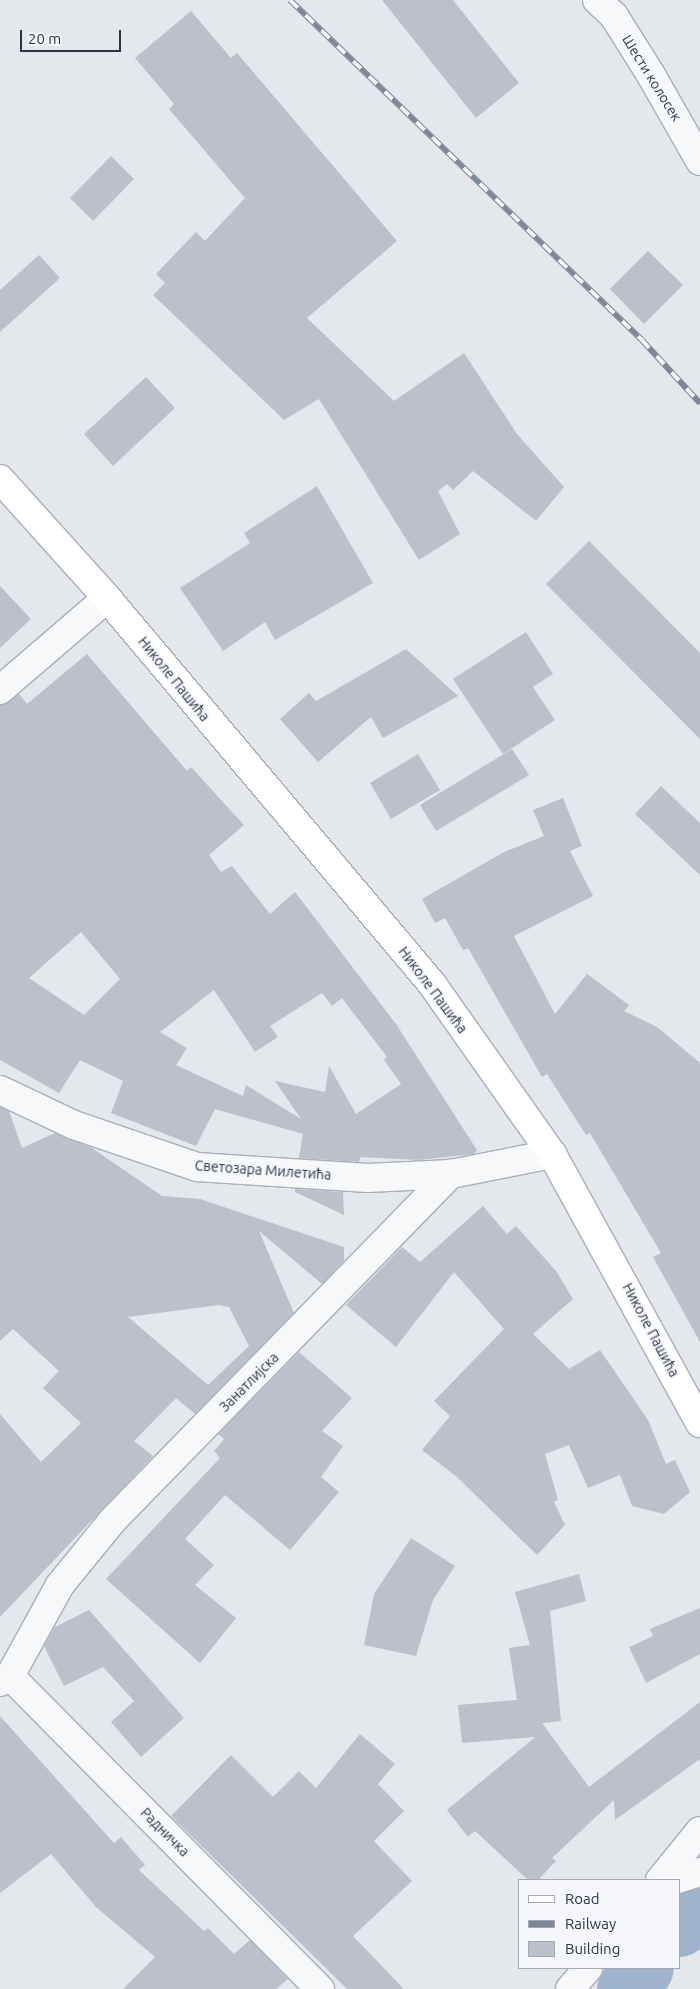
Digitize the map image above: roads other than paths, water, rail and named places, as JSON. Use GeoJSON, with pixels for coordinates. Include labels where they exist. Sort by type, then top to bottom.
{"type":"FeatureCollection","features":[{"type":"Feature","properties":{"kind":"main road","name":"Николе Пашића"},"geometry":{"type":"LineString","coordinates":[[0,480],[107,598],[432,984],[552,1154],[700,1423]]}},
{"type":"Feature","properties":{"kind":"street","name":"Шести колосек"},"geometry":{"type":"LineString","coordinates":[[597,0],[614,16],[646,66],[700,161]]}},
{"type":"Feature","properties":{"kind":"street"},"geometry":{"type":"LineString","coordinates":[[0,690],[107,598]]}},
{"type":"Feature","properties":{"kind":"street","name":"Светозара Милетића"},"geometry":{"type":"LineString","coordinates":[[0,1090],[74,1125],[197,1168],[368,1178],[451,1174]]}},
{"type":"Feature","properties":{"kind":"street"},"geometry":{"type":"LineString","coordinates":[[451,1174],[552,1154]]}},
{"type":"Feature","properties":{"kind":"street","name":"Занатлијска"},"geometry":{"type":"LineString","coordinates":[[5,1679],[60,1586],[113,1520],[451,1174]]}},
{"type":"Feature","properties":{"kind":"street","name":"Радничка"},"geometry":{"type":"LineString","coordinates":[[5,1679],[320,1989]]}},
{"type":"Feature","properties":{"kind":"street"},"geometry":{"type":"LineString","coordinates":[[661,1879],[700,1831]]}},
{"type":"Feature","properties":{"kind":"street"},"geometry":{"type":"LineString","coordinates":[[678,1879],[700,1872]]}},
{"type":"Feature","properties":{"kind":"street"},"geometry":{"type":"LineString","coordinates":[[570,1989],[587,1969]]}},
{"type":"Feature","properties":{"kind":"waterway"},"geometry":{"type":"LineString","coordinates":[[680,1925],[700,1910]]}},
{"type":"Feature","properties":{"kind":"waterway"},"geometry":{"type":"LineString","coordinates":[[627,1989],[642,1969]]}},
{"type":"Feature","properties":{"kind":"railway"},"geometry":{"type":"LineString","coordinates":[[290,0],[642,340],[700,403]]}}]}
